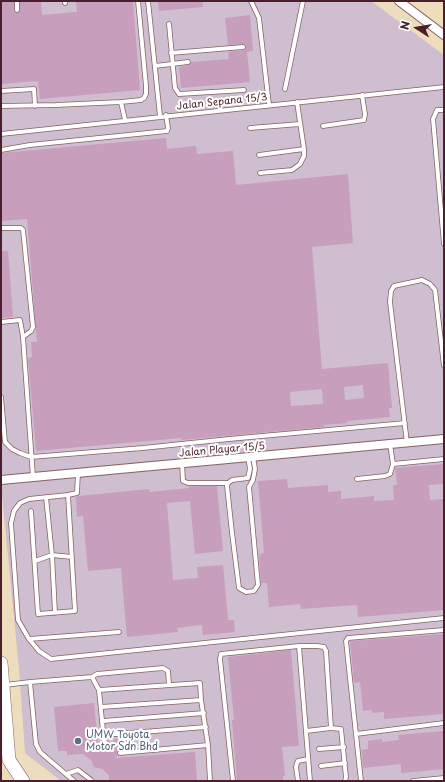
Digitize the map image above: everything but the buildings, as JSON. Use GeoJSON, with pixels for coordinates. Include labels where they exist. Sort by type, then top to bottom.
{"type":"FeatureCollection","features":[{"type":"Feature","properties":{"kind":"main road"},"geometry":{"type":"LineString","coordinates":[[1,663],[9,760],[22,781]]}},
{"type":"Feature","properties":{"kind":"street"},"geometry":{"type":"LineString","coordinates":[[399,1],[444,35]]}},
{"type":"Feature","properties":{"kind":"street","name":"Jalan Playar 15/5"},"geometry":{"type":"LineString","coordinates":[[1,480],[444,439]]}},
{"type":"Feature","properties":{"kind":"lane"},"geometry":{"type":"LineString","coordinates":[[16,1],[17,10]]}},
{"type":"Feature","properties":{"kind":"lane"},"geometry":{"type":"LineString","coordinates":[[1,106],[121,102],[141,100],[144,98],[146,94],[146,86],[138,1]]}},
{"type":"Feature","properties":{"kind":"lane"},"geometry":{"type":"LineString","coordinates":[[148,1],[160,116]]}},
{"type":"Feature","properties":{"kind":"lane"},"geometry":{"type":"LineString","coordinates":[[250,1],[259,18],[269,105]]}},
{"type":"Feature","properties":{"kind":"lane"},"geometry":{"type":"LineString","coordinates":[[285,90],[303,1]]}},
{"type":"Feature","properties":{"kind":"lane"},"geometry":{"type":"LineString","coordinates":[[169,24],[174,88],[179,94],[244,90]]}},
{"type":"Feature","properties":{"kind":"lane"},"geometry":{"type":"LineString","coordinates":[[171,53],[243,47]]}},
{"type":"Feature","properties":{"kind":"lane"},"geometry":{"type":"LineString","coordinates":[[155,66],[188,62]]}},
{"type":"Feature","properties":{"kind":"lane","name":"Jalan Sepana 15/3"},"geometry":{"type":"LineString","coordinates":[[1,134],[444,87]]}},
{"type":"Feature","properties":{"kind":"lane"},"geometry":{"type":"LineString","coordinates":[[1,91],[34,89],[35,106]]}},
{"type":"Feature","properties":{"kind":"lane"},"geometry":{"type":"LineString","coordinates":[[323,126],[364,120],[365,114],[362,95]]}},
{"type":"Feature","properties":{"kind":"lane"},"geometry":{"type":"LineString","coordinates":[[121,102],[125,120]]}},
{"type":"Feature","properties":{"kind":"lane"},"geometry":{"type":"LineString","coordinates":[[260,173],[292,170],[300,164],[304,156],[304,149],[297,102]]}},
{"type":"Feature","properties":{"kind":"lane"},"geometry":{"type":"LineString","coordinates":[[444,110],[437,110],[433,119],[444,244]]}},
{"type":"Feature","properties":{"kind":"lane"},"geometry":{"type":"LineString","coordinates":[[1,150],[30,145],[167,131],[166,116]]}},
{"type":"Feature","properties":{"kind":"lane"},"geometry":{"type":"LineString","coordinates":[[250,128],[300,124]]}},
{"type":"Feature","properties":{"kind":"lane"},"geometry":{"type":"LineString","coordinates":[[259,154],[304,149]]}},
{"type":"Feature","properties":{"kind":"lane"},"geometry":{"type":"LineString","coordinates":[[1,228],[21,228],[23,230],[33,327],[31,331],[23,337]]}},
{"type":"Feature","properties":{"kind":"lane"},"geometry":{"type":"LineString","coordinates":[[407,443],[390,302],[391,291],[394,286],[422,280],[430,284],[435,290],[444,366]]}},
{"type":"Feature","properties":{"kind":"lane"},"geometry":{"type":"LineString","coordinates":[[1,322],[20,320],[23,337],[33,477]]}},
{"type":"Feature","properties":{"kind":"lane"},"geometry":{"type":"LineString","coordinates":[[1,397],[5,442],[12,449],[31,457],[405,423]]}},
{"type":"Feature","properties":{"kind":"lane"},"geometry":{"type":"LineString","coordinates":[[357,479],[385,476],[390,474],[393,464],[390,444]]}},
{"type":"Feature","properties":{"kind":"lane"},"geometry":{"type":"LineString","coordinates":[[228,483],[227,486],[239,588],[246,592],[254,591],[258,585],[250,487],[255,469],[251,457]]}},
{"type":"Feature","properties":{"kind":"lane"},"geometry":{"type":"LineString","coordinates":[[182,463],[184,480],[188,483],[228,483],[232,480],[248,478],[251,457]]}},
{"type":"Feature","properties":{"kind":"lane"},"geometry":{"type":"LineString","coordinates":[[393,464],[444,459]]}},
{"type":"Feature","properties":{"kind":"lane"},"geometry":{"type":"LineString","coordinates":[[78,473],[77,493],[29,499],[20,503],[14,512],[11,524],[18,620],[29,639],[39,651],[51,658],[444,618]]}},
{"type":"Feature","properties":{"kind":"lane"},"geometry":{"type":"LineString","coordinates":[[31,511],[38,614],[75,611],[68,495]]}},
{"type":"Feature","properties":{"kind":"lane"},"geometry":{"type":"LineString","coordinates":[[46,497],[56,613]]}},
{"type":"Feature","properties":{"kind":"lane"},"geometry":{"type":"LineString","coordinates":[[35,561],[52,555],[72,557]]}},
{"type":"Feature","properties":{"kind":"lane"},"geometry":{"type":"LineString","coordinates":[[361,781],[346,643],[347,639],[444,630]]}},
{"type":"Feature","properties":{"kind":"lane"},"geometry":{"type":"LineString","coordinates":[[29,639],[119,632]]}},
{"type":"Feature","properties":{"kind":"lane"},"geometry":{"type":"LineString","coordinates":[[233,781],[220,659],[221,654],[299,646],[324,647],[326,651],[331,728]]}},
{"type":"Feature","properties":{"kind":"lane"},"geometry":{"type":"LineString","coordinates":[[299,646],[310,781]]}},
{"type":"Feature","properties":{"kind":"lane"},"geometry":{"type":"LineString","coordinates":[[3,685],[92,677],[97,674],[163,668],[168,670],[169,685]]}},
{"type":"Feature","properties":{"kind":"lane"},"geometry":{"type":"LineString","coordinates":[[92,677],[99,690],[104,741],[110,746]]}},
{"type":"Feature","properties":{"kind":"lane"},"geometry":{"type":"LineString","coordinates":[[30,682],[36,744],[40,752],[74,781]]}},
{"type":"Feature","properties":{"kind":"lane"},"geometry":{"type":"LineString","coordinates":[[99,690],[200,683],[208,745],[210,781]]}},
{"type":"Feature","properties":{"kind":"lane"},"geometry":{"type":"LineString","coordinates":[[101,707],[201,700]]}},
{"type":"Feature","properties":{"kind":"lane"},"geometry":{"type":"LineString","coordinates":[[103,721],[204,713]]}},
{"type":"Feature","properties":{"kind":"lane"},"geometry":{"type":"LineString","coordinates":[[356,734],[444,723]]}},
{"type":"Feature","properties":{"kind":"lane"},"geometry":{"type":"LineString","coordinates":[[104,735],[206,727]]}},
{"type":"Feature","properties":{"kind":"lane"},"geometry":{"type":"LineString","coordinates":[[306,731],[331,728],[341,729],[344,747],[345,781]]}},
{"type":"Feature","properties":{"kind":"lane"},"geometry":{"type":"LineString","coordinates":[[120,753],[208,745]]}},
{"type":"Feature","properties":{"kind":"lane"},"geometry":{"type":"LineString","coordinates":[[319,749],[344,747]]}},
{"type":"Feature","properties":{"kind":"lane"},"geometry":{"type":"LineString","coordinates":[[298,781],[296,763],[308,760]]}},
{"type":"Feature","properties":{"kind":"lane"},"geometry":{"type":"LineString","coordinates":[[322,766],[345,763]]}},
{"type":"Feature","properties":{"kind":"lane"},"geometry":{"type":"LineString","coordinates":[[66,774],[78,770],[91,781]]}},
{"type":"Feature","properties":{"kind":"lane"},"geometry":{"type":"LineString","coordinates":[[413,781],[444,778]]}},
{"type":"Feature","properties":{"kind":"shaded area"},"geometry":{"type":"Polygon","coordinates":[[[1,1],[371,1],[444,55],[444,781],[61,781],[25,753],[19,669],[1,485],[1,1]]]}},
{"type":"Feature","properties":{"kind":"place","name":"UMW Toyota Motor Sdn Bhd"},"geometry":{"type":"Point","coordinates":[78,741]}}]}
